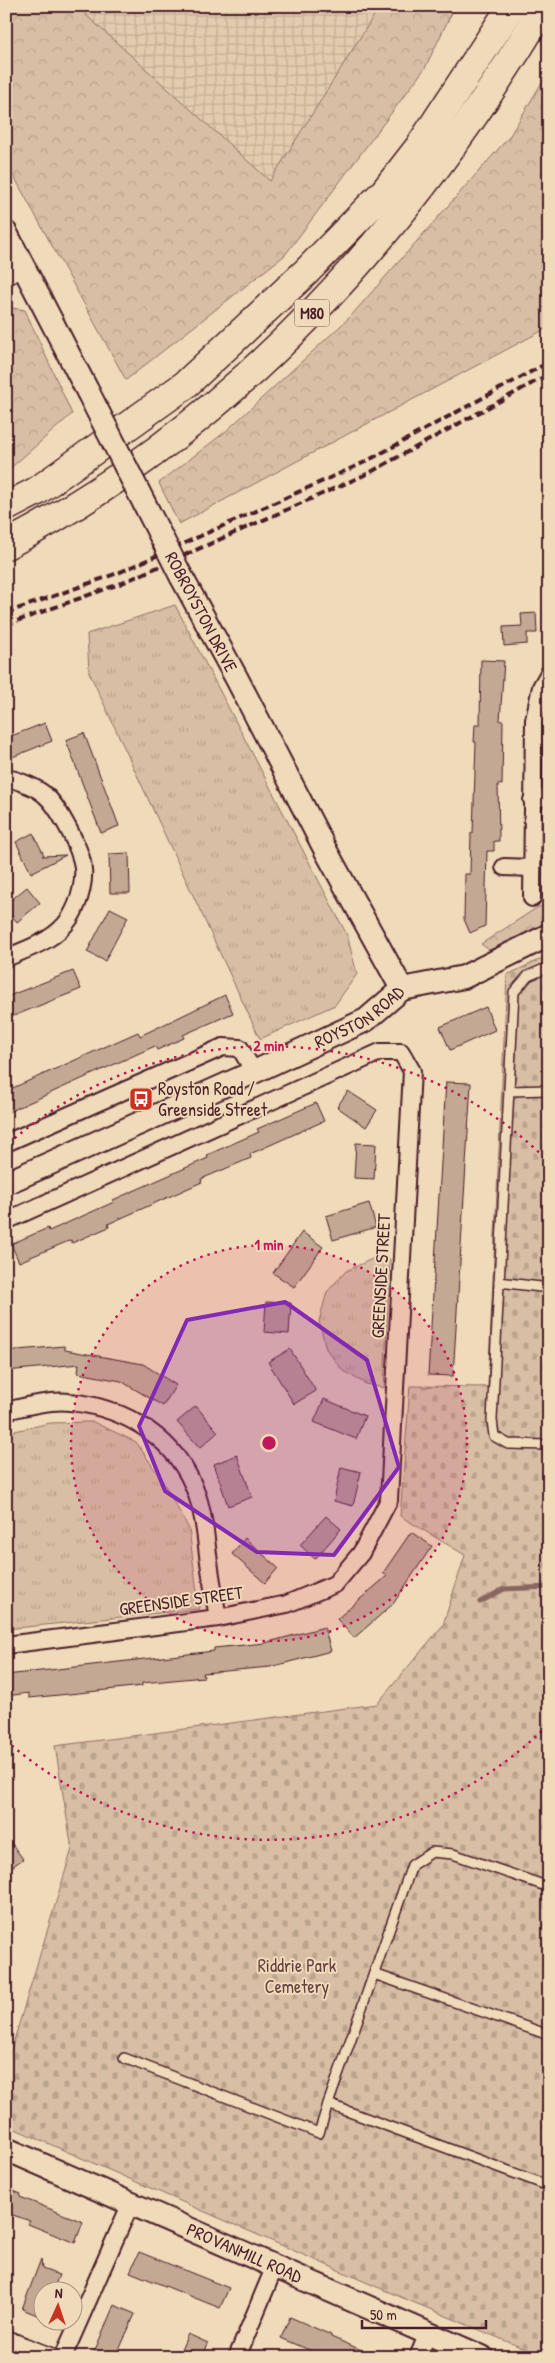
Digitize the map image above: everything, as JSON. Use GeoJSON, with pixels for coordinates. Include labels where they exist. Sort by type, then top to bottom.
{"type":"FeatureCollection","features":[{"type":"Feature","properties":{"kind":"highway","name":"M80"},"geometry":{"type":"LineString","coordinates":[[6,507],[37,491],[185,385],[306,272],[385,191],[420,146],[512,6]]}},
{"type":"Feature","properties":{"kind":"highway","name":"M80"},"geometry":{"type":"LineString","coordinates":[[6,545],[57,519],[145,459],[208,409],[279,346],[369,252],[429,179],[483,103],[544,6]]}},
{"type":"Feature","properties":{"kind":"main road","name":"ROBROYSTON DRIVE"},"geometry":{"type":"LineString","coordinates":[[6,232],[15,272],[88,392],[181,576],[326,851],[402,989]]}},
{"type":"Feature","properties":{"kind":"main road","name":"ROYSTON ROAD"},"geometry":{"type":"LineString","coordinates":[[6,1182],[366,1020],[402,989],[464,977],[549,935]]}},
{"type":"Feature","properties":{"kind":"main road","name":"PROVANMILL ROAD"},"geometry":{"type":"LineString","coordinates":[[6,2149],[482,2357]]}},
{"type":"Feature","properties":{"kind":"street"},"geometry":{"type":"LineString","coordinates":[[532,898],[534,720],[541,687],[549,672]]}},
{"type":"Feature","properties":{"kind":"street"},"geometry":{"type":"LineString","coordinates":[[6,778],[29,786],[46,795],[63,820],[82,860],[82,885],[70,918],[56,933],[6,958]]}},
{"type":"Feature","properties":{"kind":"street"},"geometry":{"type":"LineString","coordinates":[[532,800],[549,796]]}},
{"type":"Feature","properties":{"kind":"street"},"geometry":{"type":"LineString","coordinates":[[504,867],[532,868]]}},
{"type":"Feature","properties":{"kind":"street"},"geometry":{"type":"LineString","coordinates":[[6,1143],[223,1048],[240,1048],[254,1072]]}},
{"type":"Feature","properties":{"kind":"street","name":"GREENSIDE STREET"},"geometry":{"type":"LineString","coordinates":[[6,1221],[380,1052],[400,1052],[412,1072],[389,1500],[361,1552],[335,1584],[288,1604],[218,1618],[6,1644]]}},
{"type":"Feature","properties":{"kind":"street"},"geometry":{"type":"LineString","coordinates":[[6,1411],[36,1404],[69,1402],[115,1411],[145,1427],[171,1448],[198,1495],[218,1618]]}},
{"type":"Feature","properties":{"kind":"street"},"geometry":{"type":"LineString","coordinates":[[63,2357],[131,2203]]}},
{"type":"Feature","properties":{"kind":"street"},"geometry":{"type":"LineString","coordinates":[[237,2357],[275,2266]]}},
{"type":"Feature","properties":{"kind":"street"},"geometry":{"type":"LineString","coordinates":[[418,2357],[428,2333]]}},
{"type":"Feature","properties":{"kind":"street"},"geometry":{"type":"LineString","coordinates":[[6,2339],[54,2357]]}},
{"type":"Feature","properties":{"kind":"lane"},"geometry":{"type":"LineString","coordinates":[[549,967],[528,976],[514,992],[492,1420],[494,1436],[508,1444],[549,1445]]}},
{"type":"Feature","properties":{"kind":"lane"},"geometry":{"type":"LineString","coordinates":[[509,1091],[549,1090]]}},
{"type":"Feature","properties":{"kind":"lane"},"geometry":{"type":"LineString","coordinates":[[499,1282],[549,1288]]}},
{"type":"Feature","properties":{"kind":"lane"},"geometry":{"type":"LineString","coordinates":[[124,2058],[319,2132],[412,1865],[432,1852],[453,1854],[549,1887]]}},
{"type":"Feature","properties":{"kind":"lane"},"geometry":{"type":"LineString","coordinates":[[374,1974],[549,2035]]}},
{"type":"Feature","properties":{"kind":"lane"},"geometry":{"type":"LineString","coordinates":[[328,2104],[549,2186]]}},
{"type":"Feature","properties":{"kind":"highlighted area"},"geometry":{"type":"Polygon","coordinates":[[[285,1302],[367,1360],[399,1467],[334,1555],[257,1552],[165,1491],[139,1426],[187,1320],[285,1302]]]}},
{"type":"Feature","properties":{"kind":"shaded area"},"geometry":{"type":"Polygon","coordinates":[[[76,6],[380,6],[270,181],[76,6]]]}},
{"type":"Feature","properties":{"kind":"green space"},"geometry":{"type":"Polygon","coordinates":[[[6,6],[76,6],[270,181],[380,6],[455,6],[425,68],[285,255],[126,380],[6,162],[6,6]]]}},
{"type":"Feature","properties":{"kind":"green space"},"geometry":{"type":"Polygon","coordinates":[[[549,71],[549,327],[179,524],[159,483],[225,432],[349,318],[509,137],[549,71]]]}},
{"type":"Feature","properties":{"kind":"green space"},"geometry":{"type":"Polygon","coordinates":[[[6,307],[25,310],[72,414],[6,472],[6,307]]]}},
{"type":"Feature","properties":{"kind":"green space"},"geometry":{"type":"Polygon","coordinates":[[[175,605],[347,935],[357,974],[335,1005],[260,1039],[89,672],[87,634],[175,605]]]}},
{"type":"Feature","properties":{"kind":"green space"},"geometry":{"type":"Polygon","coordinates":[[[549,906],[549,922],[489,950],[481,944],[538,907],[549,906]]]}},
{"type":"Feature","properties":{"kind":"green space","name":"Riddrie Park Cemetery"},"geometry":{"type":"Polygon","coordinates":[[[549,955],[549,2357],[544,2357],[377,2287],[6,2125],[6,2067],[72,1849],[55,1746],[377,1704],[443,1625],[465,1555],[400,1516],[410,1386],[488,1387],[507,975],[549,955]]]}},
{"type":"Feature","properties":{"kind":"green space"},"geometry":{"type":"Polygon","coordinates":[[[372,1259],[390,1259],[384,1388],[366,1384],[343,1371],[326,1349],[319,1321],[327,1292],[346,1271],[372,1259]]]}},
{"type":"Feature","properties":{"kind":"green space"},"geometry":{"type":"Polygon","coordinates":[[[93,1422],[136,1442],[162,1480],[189,1529],[199,1609],[6,1629],[6,1433],[50,1423],[93,1422]]]}},
{"type":"Feature","properties":{"kind":"building"},"geometry":{"type":"Polygon","coordinates":[[[536,613],[537,633],[527,633],[527,644],[504,646],[503,627],[522,626],[521,614],[536,613]]]}},
{"type":"Feature","properties":{"kind":"building"},"geometry":{"type":"Polygon","coordinates":[[[481,660],[504,661],[500,721],[503,721],[502,785],[498,784],[499,841],[494,841],[494,851],[487,851],[485,926],[470,933],[464,919],[465,874],[470,874],[476,742],[474,742],[475,725],[480,725],[481,660]]]}},
{"type":"Feature","properties":{"kind":"building"},"geometry":{"type":"Polygon","coordinates":[[[45,723],[52,741],[10,758],[6,747],[6,738],[45,723]]]}},
{"type":"Feature","properties":{"kind":"building"},"geometry":{"type":"Polygon","coordinates":[[[84,733],[119,826],[101,833],[66,740],[84,733]]]}},
{"type":"Feature","properties":{"kind":"building"},"geometry":{"type":"Polygon","coordinates":[[[33,833],[44,855],[42,856],[66,855],[31,873],[16,842],[33,833]]]}},
{"type":"Feature","properties":{"kind":"building"},"geometry":{"type":"Polygon","coordinates":[[[129,853],[130,893],[110,893],[109,854],[129,853]]]}},
{"type":"Feature","properties":{"kind":"building"},"geometry":{"type":"Polygon","coordinates":[[[27,887],[40,903],[17,922],[6,909],[6,904],[27,887]]]}},
{"type":"Feature","properties":{"kind":"building"},"geometry":{"type":"Polygon","coordinates":[[[110,908],[128,917],[105,961],[87,952],[110,908]]]}},
{"type":"Feature","properties":{"kind":"building"},"geometry":{"type":"Polygon","coordinates":[[[73,971],[81,989],[6,1019],[6,997],[73,971]]]}},
{"type":"Feature","properties":{"kind":"building"},"geometry":{"type":"Polygon","coordinates":[[[225,995],[233,1013],[183,1035],[184,1038],[157,1050],[155,1046],[6,1113],[6,1091],[138,1032],[140,1036],[225,995]]]}},
{"type":"Feature","properties":{"kind":"building"},"geometry":{"type":"Polygon","coordinates":[[[486,1007],[495,1030],[450,1050],[440,1027],[486,1007]]]}},
{"type":"Feature","properties":{"kind":"building"},"geometry":{"type":"Polygon","coordinates":[[[446,1082],[471,1083],[453,1376],[428,1375],[446,1082]]]}},
{"type":"Feature","properties":{"kind":"building"},"geometry":{"type":"Polygon","coordinates":[[[348,1091],[377,1110],[366,1127],[337,1107],[348,1091]]]}},
{"type":"Feature","properties":{"kind":"building"},"geometry":{"type":"Polygon","coordinates":[[[316,1103],[324,1121],[250,1154],[251,1158],[201,1179],[202,1182],[108,1224],[109,1227],[72,1243],[71,1240],[19,1262],[11,1244],[48,1228],[49,1231],[114,1202],[113,1200],[208,1158],[207,1155],[259,1132],[257,1129],[316,1103]]]}},
{"type":"Feature","properties":{"kind":"building"},"geometry":{"type":"Polygon","coordinates":[[[356,1143],[376,1144],[374,1179],[354,1178],[356,1143]]]}},
{"type":"Feature","properties":{"kind":"building"},"geometry":{"type":"Polygon","coordinates":[[[369,1203],[376,1227],[333,1240],[326,1216],[369,1203]]]}},
{"type":"Feature","properties":{"kind":"building"},"geometry":{"type":"Polygon","coordinates":[[[302,1232],[323,1247],[294,1287],[273,1273],[302,1232]]]}},
{"type":"Feature","properties":{"kind":"building"},"geometry":{"type":"Polygon","coordinates":[[[266,1302],[291,1303],[289,1334],[264,1332],[266,1302]]]}},
{"type":"Feature","properties":{"kind":"building"},"geometry":{"type":"Polygon","coordinates":[[[64,1346],[65,1350],[143,1364],[176,1385],[163,1406],[121,1381],[78,1373],[79,1364],[6,1371],[6,1351],[64,1346]]]}},
{"type":"Feature","properties":{"kind":"building"},"geometry":{"type":"Polygon","coordinates":[[[290,1349],[316,1391],[294,1404],[268,1362],[290,1349]]]}},
{"type":"Feature","properties":{"kind":"building"},"geometry":{"type":"Polygon","coordinates":[[[324,1399],[365,1416],[356,1439],[314,1422],[324,1399]]]}},
{"type":"Feature","properties":{"kind":"building"},"geometry":{"type":"Polygon","coordinates":[[[196,1406],[218,1432],[200,1448],[177,1422],[196,1406]]]}},
{"type":"Feature","properties":{"kind":"building"},"geometry":{"type":"Polygon","coordinates":[[[237,1455],[252,1497],[228,1506],[214,1464],[237,1455]]]}},
{"type":"Feature","properties":{"kind":"building"},"geometry":{"type":"Polygon","coordinates":[[[341,1467],[361,1472],[353,1506],[334,1501],[341,1467]]]}},
{"type":"Feature","properties":{"kind":"building"},"geometry":{"type":"Polygon","coordinates":[[[326,1516],[341,1529],[315,1559],[300,1545],[326,1516]]]}},
{"type":"Feature","properties":{"kind":"building"},"geometry":{"type":"Polygon","coordinates":[[[411,1532],[432,1546],[393,1604],[354,1638],[337,1619],[387,1576],[383,1573],[411,1532]]]}},
{"type":"Feature","properties":{"kind":"building"},"geometry":{"type":"Polygon","coordinates":[[[245,1538],[278,1568],[265,1583],[232,1554],[245,1538]]]}},
{"type":"Feature","properties":{"kind":"building"},"geometry":{"type":"Polygon","coordinates":[[[324,1627],[331,1651],[270,1667],[203,1673],[204,1677],[142,1683],[142,1686],[79,1693],[29,1698],[29,1693],[6,1696],[6,1675],[214,1651],[214,1648],[265,1643],[324,1627]]]}},
{"type":"Feature","properties":{"kind":"building"},"geometry":{"type":"Polygon","coordinates":[[[6,1836],[23,1859],[6,1871],[6,1836]]]}},
{"type":"Feature","properties":{"kind":"building"},"geometry":{"type":"Polygon","coordinates":[[[6,2188],[21,2194],[20,2197],[83,2222],[75,2243],[28,2224],[30,2221],[13,2215],[6,2230],[6,2188]]]}},
{"type":"Feature","properties":{"kind":"building"},"geometry":{"type":"Polygon","coordinates":[[[139,2252],[229,2288],[220,2308],[130,2272],[139,2252]]]}},
{"type":"Feature","properties":{"kind":"building"},"geometry":{"type":"Polygon","coordinates":[[[41,2259],[42,2269],[59,2275],[57,2280],[33,2280],[41,2259]]]}},
{"type":"Feature","properties":{"kind":"building"},"geometry":{"type":"Polygon","coordinates":[[[32,2283],[32,2313],[22,2309],[32,2283]]]}},
{"type":"Feature","properties":{"kind":"building"},"geometry":{"type":"Polygon","coordinates":[[[114,2305],[135,2314],[116,2357],[92,2357],[114,2305]]]}},
{"type":"Feature","properties":{"kind":"building"},"geometry":{"type":"Polygon","coordinates":[[[290,2317],[378,2357],[326,2357],[281,2338],[290,2317]]]}},
{"type":"Feature","properties":{"kind":"building"},"geometry":{"type":"Polygon","coordinates":[[[188,2334],[208,2343],[203,2357],[178,2357],[188,2334]]]}},
{"type":"Feature","properties":{"kind":"waterway"},"geometry":{"type":"LineString","coordinates":[[480,1602],[504,1589],[549,1587]]}},
{"type":"Feature","properties":{"kind":"railway"},"geometry":{"type":"LineString","coordinates":[[6,613],[118,573],[363,463],[549,362]]}},
{"type":"Feature","properties":{"kind":"railway"},"geometry":{"type":"LineString","coordinates":[[6,625],[122,583],[369,473],[549,374]]}},
{"type":"Feature","properties":{"kind":"place","name":"Royston Road / Greenside Street"},"geometry":{"type":"Point","coordinates":[141,1099]}}]}
